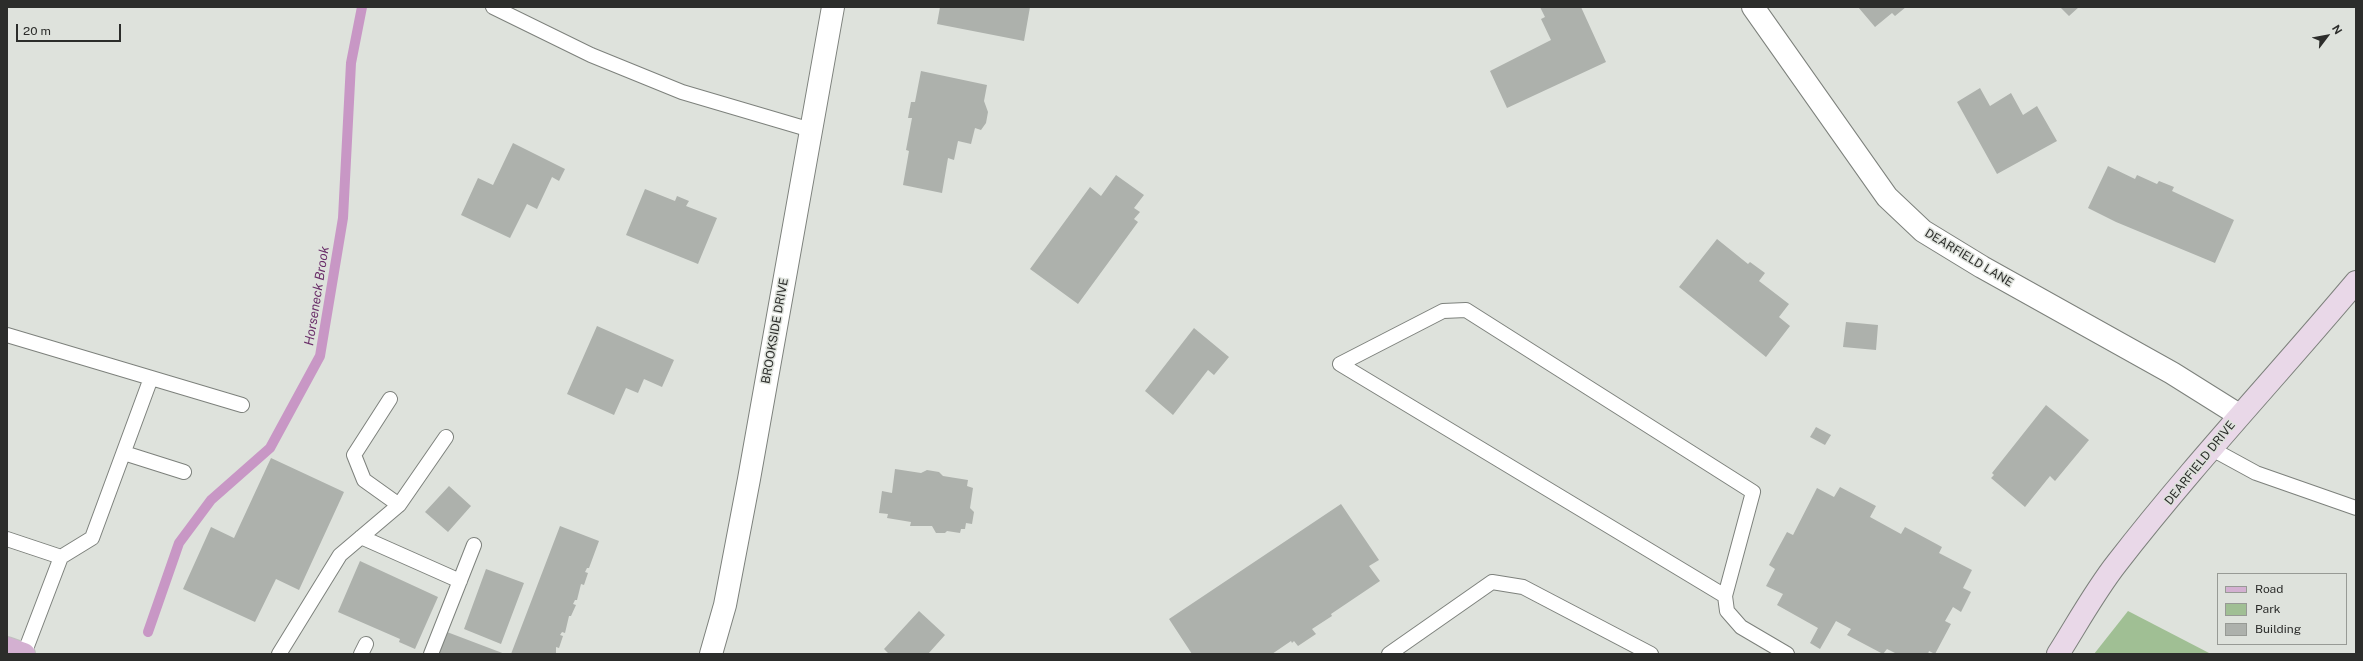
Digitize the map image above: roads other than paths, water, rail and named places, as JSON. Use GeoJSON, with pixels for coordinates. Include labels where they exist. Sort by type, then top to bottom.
{"type":"FeatureCollection","features":[{"type":"Feature","properties":{"kind":"main road","name":"DEARFIELD DRIVE"},"geometry":{"type":"LineString","coordinates":[[2058,654],[2116,564],[2239,415],[2302,347],[2356,282]]}},
{"type":"Feature","properties":{"kind":"main road"},"geometry":{"type":"LineString","coordinates":[[7,648],[24,654]]}},
{"type":"Feature","properties":{"kind":"street","name":"BROOKSIDE DRIVE"},"geometry":{"type":"LineString","coordinates":[[711,654],[724,605],[747,487],[833,7]]}},
{"type":"Feature","properties":{"kind":"street","name":"DEARFIELD LANE"},"geometry":{"type":"LineString","coordinates":[[1753,7],[1887,197],[1923,231],[1982,268],[2172,373],[2239,415]]}},
{"type":"Feature","properties":{"kind":"lane"},"geometry":{"type":"LineString","coordinates":[[493,7],[591,55],[682,92],[811,130]]}},
{"type":"Feature","properties":{"kind":"lane"},"geometry":{"type":"LineString","coordinates":[[1725,596],[1340,364],[1442,311],[1466,310],[1753,492],[1725,596],[1728,611],[1741,627],[1787,654]]}},
{"type":"Feature","properties":{"kind":"lane"},"geometry":{"type":"LineString","coordinates":[[7,335],[242,405]]}},
{"type":"Feature","properties":{"kind":"lane"},"geometry":{"type":"LineString","coordinates":[[24,654],[61,557],[92,538],[151,378]]}},
{"type":"Feature","properties":{"kind":"lane"},"geometry":{"type":"LineString","coordinates":[[390,399],[354,455],[364,480],[399,505]]}},
{"type":"Feature","properties":{"kind":"lane"},"geometry":{"type":"LineString","coordinates":[[279,654],[340,555],[399,505],[446,437]]}},
{"type":"Feature","properties":{"kind":"lane"},"geometry":{"type":"LineString","coordinates":[[2212,449],[2256,473],[2356,508]]}},
{"type":"Feature","properties":{"kind":"lane"},"geometry":{"type":"LineString","coordinates":[[124,453],[184,472]]}},
{"type":"Feature","properties":{"kind":"lane"},"geometry":{"type":"LineString","coordinates":[[361,537],[460,581]]}},
{"type":"Feature","properties":{"kind":"lane"},"geometry":{"type":"LineString","coordinates":[[7,539],[61,557]]}},
{"type":"Feature","properties":{"kind":"lane"},"geometry":{"type":"LineString","coordinates":[[431,654],[474,545]]}},
{"type":"Feature","properties":{"kind":"lane"},"geometry":{"type":"LineString","coordinates":[[1389,654],[1492,582],[1523,588],[1651,654]]}},
{"type":"Feature","properties":{"kind":"waterway","name":"Horseneck Brook"},"geometry":{"type":"LineString","coordinates":[[148,632],[179,543],[211,500],[270,448],[320,356],[343,218],[351,63],[362,7]]}}]}
